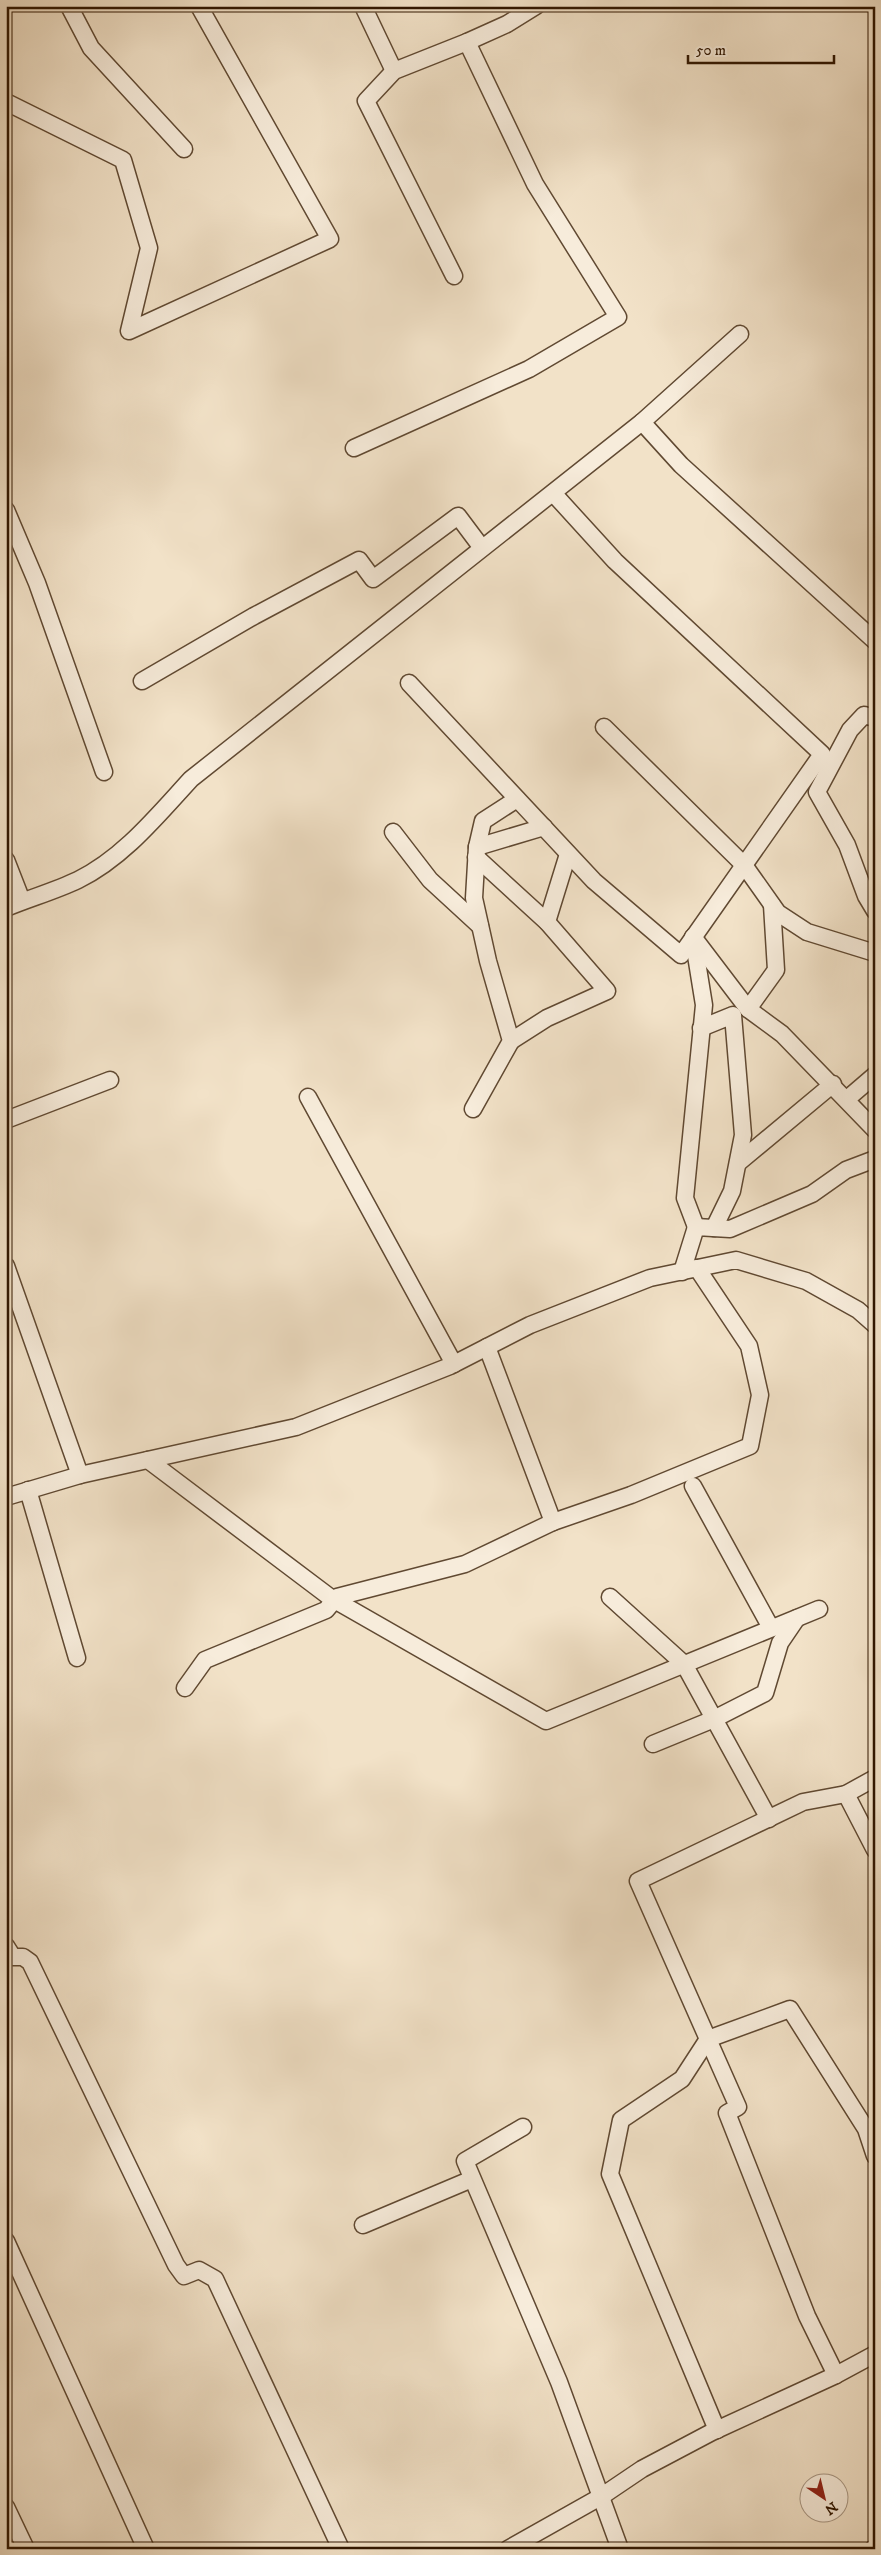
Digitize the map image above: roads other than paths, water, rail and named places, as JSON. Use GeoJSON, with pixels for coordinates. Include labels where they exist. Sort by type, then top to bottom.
{"type":"FeatureCollection","features":[{"type":"Feature","properties":{"kind":"street"},"geometry":{"type":"LineString","coordinates":[[69,6],[91,48],[184,149]]}},
{"type":"Feature","properties":{"kind":"street"},"geometry":{"type":"LineString","coordinates":[[6,102],[123,160],[149,248],[129,331],[330,239],[199,6]]}},
{"type":"Feature","properties":{"kind":"street"},"geometry":{"type":"LineString","coordinates":[[363,6],[394,71]]}},
{"type":"Feature","properties":{"kind":"street"},"geometry":{"type":"LineString","coordinates":[[454,276],[366,100],[394,71],[507,24],[536,6]]}},
{"type":"Feature","properties":{"kind":"street"},"geometry":{"type":"LineString","coordinates":[[354,448],[529,369],[618,317],[534,184],[467,42]]}},
{"type":"Feature","properties":{"kind":"street"},"geometry":{"type":"LineString","coordinates":[[6,908],[78,880],[107,862],[141,833],[191,779],[642,422],[740,334]]}},
{"type":"Feature","properties":{"kind":"street"},"geometry":{"type":"LineString","coordinates":[[642,422],[681,465],[875,641]]}},
{"type":"Feature","properties":{"kind":"street"},"geometry":{"type":"LineString","coordinates":[[409,683],[594,881],[680,955],[822,754],[615,560],[553,493]]}},
{"type":"Feature","properties":{"kind":"street"},"geometry":{"type":"LineString","coordinates":[[6,510],[36,583],[104,772]]}},
{"type":"Feature","properties":{"kind":"street"},"geometry":{"type":"LineString","coordinates":[[142,681],[254,616],[359,560],[373,579],[458,516],[482,548]]}},
{"type":"Feature","properties":{"kind":"street"},"geometry":{"type":"LineString","coordinates":[[875,718],[864,715],[850,730],[817,792],[847,845],[866,896],[875,912]]}},
{"type":"Feature","properties":{"kind":"street"},"geometry":{"type":"LineString","coordinates":[[604,727],[744,865],[778,913],[807,932],[875,953]]}},
{"type":"Feature","properties":{"kind":"street"},"geometry":{"type":"LineString","coordinates":[[511,1041],[504,1021],[474,898],[477,852],[482,821],[517,799]]}},
{"type":"Feature","properties":{"kind":"street"},"geometry":{"type":"LineString","coordinates":[[477,852],[544,827]]}},
{"type":"Feature","properties":{"kind":"street"},"geometry":{"type":"LineString","coordinates":[[393,832],[430,880],[480,926]]}},
{"type":"Feature","properties":{"kind":"street"},"geometry":{"type":"LineString","coordinates":[[473,1109],[511,1041],[547,1018],[608,991],[547,922],[477,852]]}},
{"type":"Feature","properties":{"kind":"street"},"geometry":{"type":"LineString","coordinates":[[547,922],[568,854]]}},
{"type":"Feature","properties":{"kind":"street"},"geometry":{"type":"LineString","coordinates":[[6,860],[22,901]]}},
{"type":"Feature","properties":{"kind":"street"},"geometry":{"type":"LineString","coordinates":[[748,1009],[776,970],[772,905]]}},
{"type":"Feature","properties":{"kind":"street"},"geometry":{"type":"LineString","coordinates":[[693,937],[748,1009],[782,1034],[833,1084],[875,1130]]}},
{"type":"Feature","properties":{"kind":"street"},"geometry":{"type":"LineString","coordinates":[[185,1688],[205,1660],[326,1610],[337,1597],[465,1564],[553,1522],[631,1495],[750,1446],[760,1395],[750,1346],[689,1270],[696,1227],[685,1198],[704,1005],[693,937]]}},
{"type":"Feature","properties":{"kind":"street"},"geometry":{"type":"LineString","coordinates":[[701,1028],[733,1015],[743,1135],[732,1191],[714,1228]]}},
{"type":"Feature","properties":{"kind":"street"},"geometry":{"type":"LineString","coordinates":[[847,1099],[875,1075]]}},
{"type":"Feature","properties":{"kind":"street"},"geometry":{"type":"LineString","coordinates":[[6,1120],[110,1080]]}},
{"type":"Feature","properties":{"kind":"street"},"geometry":{"type":"LineString","coordinates":[[738,1163],[833,1084]]}},
{"type":"Feature","properties":{"kind":"street"},"geometry":{"type":"LineString","coordinates":[[308,1097],[454,1364]]}},
{"type":"Feature","properties":{"kind":"street"},"geometry":{"type":"LineString","coordinates":[[696,1227],[730,1229],[812,1194],[846,1170],[875,1159]]}},
{"type":"Feature","properties":{"kind":"street"},"geometry":{"type":"LineString","coordinates":[[6,1497],[80,1475],[296,1427],[454,1364],[540,1321],[650,1278],[736,1260],[806,1281],[858,1310],[875,1325]]}},
{"type":"Feature","properties":{"kind":"street"},"geometry":{"type":"LineString","coordinates":[[6,1266],[80,1475]]}},
{"type":"Feature","properties":{"kind":"street"},"geometry":{"type":"LineString","coordinates":[[487,1348],[553,1522]]}},
{"type":"Feature","properties":{"kind":"street"},"geometry":{"type":"LineString","coordinates":[[148,1460],[334,1600],[546,1720],[819,1609]]}},
{"type":"Feature","properties":{"kind":"street"},"geometry":{"type":"LineString","coordinates":[[693,1486],[771,1628]]}},
{"type":"Feature","properties":{"kind":"street"},"geometry":{"type":"LineString","coordinates":[[28,1490],[77,1658]]}},
{"type":"Feature","properties":{"kind":"street"},"geometry":{"type":"LineString","coordinates":[[610,1597],[684,1664],[769,1819]]}},
{"type":"Feature","properties":{"kind":"street"},"geometry":{"type":"LineString","coordinates":[[653,1744],[714,1719],[765,1693],[780,1643],[797,1618]]}},
{"type":"Feature","properties":{"kind":"street"},"geometry":{"type":"LineString","coordinates":[[836,2375],[806,2316],[727,2113],[738,2107],[638,1881],[803,1802],[846,1794],[875,1778]]}},
{"type":"Feature","properties":{"kind":"street"},"geometry":{"type":"LineString","coordinates":[[846,1794],[875,1850]]}},
{"type":"Feature","properties":{"kind":"street"},"geometry":{"type":"LineString","coordinates":[[6,1946],[12,1957],[24,1957],[30,1962],[176,2265],[184,2276],[199,2270],[215,2280],[341,2549]]}},
{"type":"Feature","properties":{"kind":"street"},"geometry":{"type":"LineString","coordinates":[[718,2430],[610,2174],[621,2120],[682,2079],[708,2039],[790,2009],[866,2129],[875,2156]]}},
{"type":"Feature","properties":{"kind":"street"},"geometry":{"type":"LineString","coordinates":[[523,2127],[465,2161],[559,2382],[620,2549]]}},
{"type":"Feature","properties":{"kind":"street"},"geometry":{"type":"LineString","coordinates":[[363,2225],[472,2180]]}},
{"type":"Feature","properties":{"kind":"street"},"geometry":{"type":"LineString","coordinates":[[6,2241],[146,2549]]}},
{"type":"Feature","properties":{"kind":"street"},"geometry":{"type":"LineString","coordinates":[[508,2549],[602,2496],[642,2468],[836,2375],[875,2354]]}},
{"type":"Feature","properties":{"kind":"street"},"geometry":{"type":"LineString","coordinates":[[6,2507],[26,2549]]}}]}
